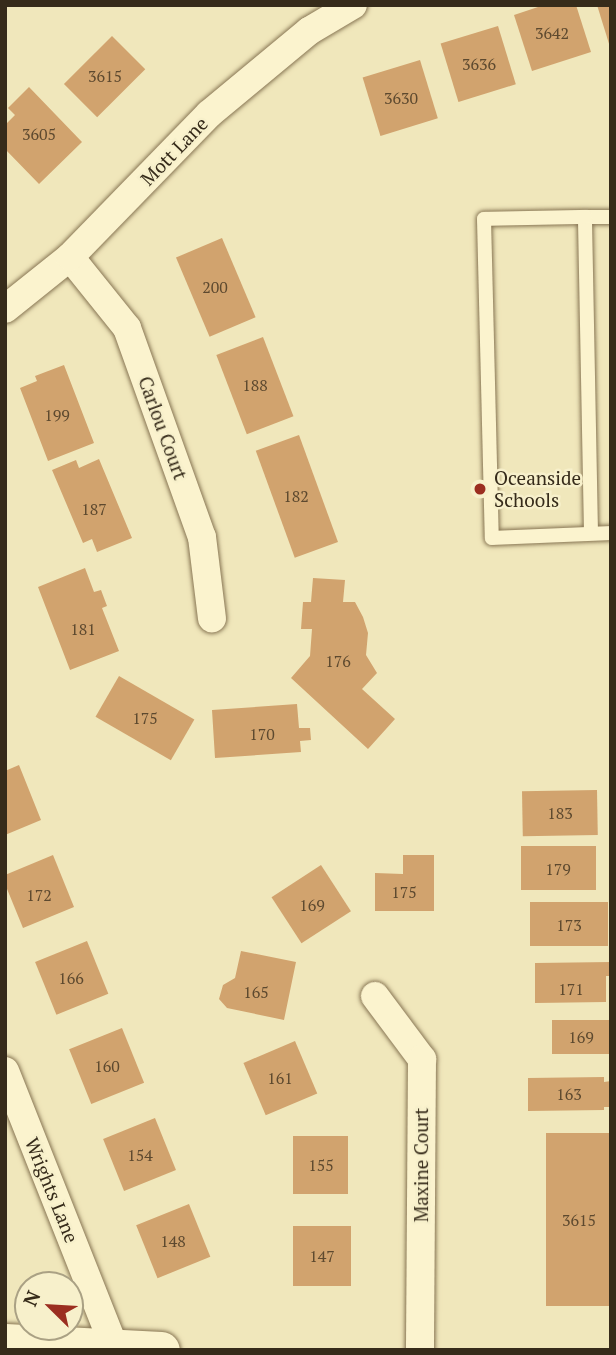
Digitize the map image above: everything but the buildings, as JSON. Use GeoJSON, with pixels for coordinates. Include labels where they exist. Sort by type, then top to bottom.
{"type":"FeatureCollection","features":[{"type":"Feature","properties":{"kind":"street","name":"Mott Lane"},"geometry":{"type":"LineString","coordinates":[[5,309],[70,257],[209,114],[309,30],[353,5]]}},
{"type":"Feature","properties":{"kind":"street","name":"Carlou Court"},"geometry":{"type":"LineString","coordinates":[[70,257],[127,328],[202,537],[212,618]]}},
{"type":"Feature","properties":{"kind":"street","name":"Maxine Court"},"geometry":{"type":"LineString","coordinates":[[375,996],[422,1059],[420,1350]]}},
{"type":"Feature","properties":{"kind":"street","name":"Wrights Lane"},"geometry":{"type":"LineString","coordinates":[[5,1071],[114,1348]]}},
{"type":"Feature","properties":{"kind":"street"},"geometry":{"type":"LineString","coordinates":[[5,1342],[161,1350]]}},
{"type":"Feature","properties":{"kind":"lane"},"geometry":{"type":"LineString","coordinates":[[585,217],[592,533]]}},
{"type":"Feature","properties":{"kind":"lane"},"geometry":{"type":"LineString","coordinates":[[611,218],[484,219],[492,538],[611,533]]}},
{"type":"Feature","properties":{"kind":"place","name":"Oceanside Schools"},"geometry":{"type":"Point","coordinates":[480,489]}}]}
